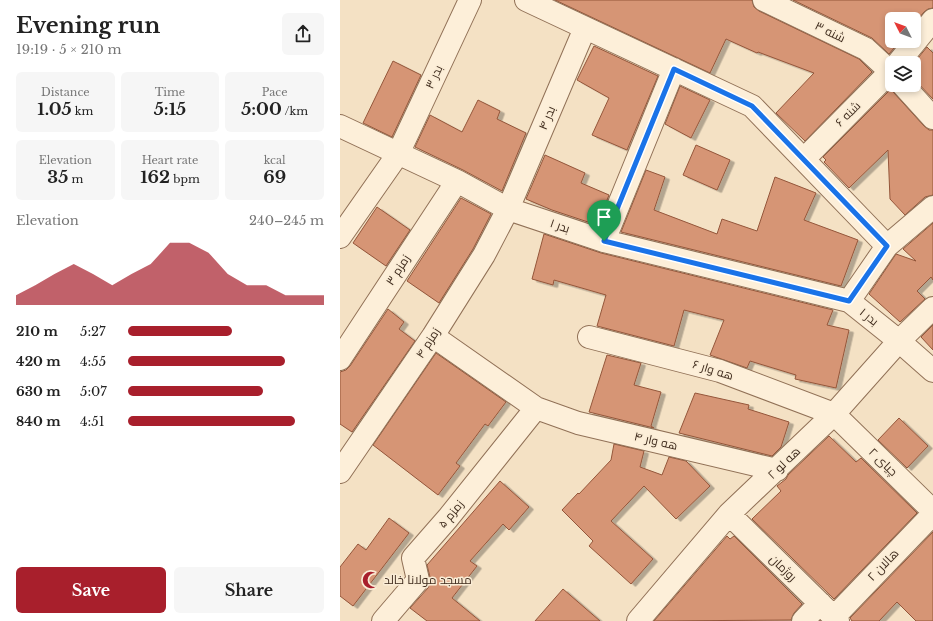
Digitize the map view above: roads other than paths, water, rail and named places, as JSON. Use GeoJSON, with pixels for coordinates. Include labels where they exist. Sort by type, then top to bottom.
{"type":"FeatureCollection","features":[{"type":"Feature","properties":{"kind":"street","name":"بدر ۳"},"geometry":{"type":"LineString","coordinates":[[340,237],[398,154],[470,0]]}},
{"type":"Feature","properties":{"kind":"street"},"geometry":{"type":"LineString","coordinates":[[526,0],[752,106],[887,246]]}},
{"type":"Feature","properties":{"kind":"street","name":"شنه ۳"},"geometry":{"type":"LineString","coordinates":[[764,0],[866,49],[885,65]]}},
{"type":"Feature","properties":{"kind":"street","name":"شنه ۶"},"geometry":{"type":"LineString","coordinates":[[907,56],[933,20]]}},
{"type":"Feature","properties":{"kind":"street","name":"بدر ۴"},"geometry":{"type":"LineString","coordinates":[[508,209],[585,28]]}},
{"type":"Feature","properties":{"kind":"street"},"geometry":{"type":"LineString","coordinates":[[604,241],[674,69]]}},
{"type":"Feature","properties":{"kind":"street","name":"شنه ۶"},"geometry":{"type":"LineString","coordinates":[[804,159],[885,82]]}},
{"type":"Feature","properties":{"kind":"street","name":"شنه ۳"},"geometry":{"type":"LineString","coordinates":[[911,92],[933,118]]}},
{"type":"Feature","properties":{"kind":"street","name":"بدر ۱"},"geometry":{"type":"LineString","coordinates":[[340,126],[457,181],[508,209],[604,241],[849,301],[899,341],[933,371]]}},
{"type":"Feature","properties":{"kind":"street","name":"زمزم ۳"},"geometry":{"type":"LineString","coordinates":[[344,345],[457,181]]}},
{"type":"Feature","properties":{"kind":"street"},"geometry":{"type":"LineString","coordinates":[[849,301],[887,246],[933,207]]}},
{"type":"Feature","properties":{"kind":"street","name":"زمزم ۴"},"geometry":{"type":"LineString","coordinates":[[344,459],[433,336],[484,255],[508,209]]}},
{"type":"Feature","properties":{"kind":"street","name":"هه لو ۲"},"geometry":{"type":"LineString","coordinates":[[638,621],[729,514],[834,414],[899,341],[933,308]]}},
{"type":"Feature","properties":{"kind":"street","name":"هه وار ۴"},"geometry":{"type":"LineString","coordinates":[[433,336],[536,408],[578,423],[776,470]]}},
{"type":"Feature","properties":{"kind":"street","name":"هه وار ۶"},"geometry":{"type":"LineString","coordinates":[[589,337],[720,371],[834,414]]}},
{"type":"Feature","properties":{"kind":"street","name":"زمزم ۵"},"geometry":{"type":"LineString","coordinates":[[383,621],[418,580],[413,558],[448,518],[536,408]]}},
{"type":"Feature","properties":{"kind":"street","name":"چیای ۲"},"geometry":{"type":"LineString","coordinates":[[834,414],[933,511]]}},
{"type":"Feature","properties":{"kind":"street","name":"روژمان"},"geometry":{"type":"LineString","coordinates":[[729,514],[831,614]]}},
{"type":"Feature","properties":{"kind":"street","name":"هالان ۲"},"geometry":{"type":"LineString","coordinates":[[803,621],[831,614],[933,514]]}},
{"type":"Feature","properties":{"kind":"place","name":"مسجد مولانا خالد"},"geometry":{"type":"Point","coordinates":[371,580]}}]}
